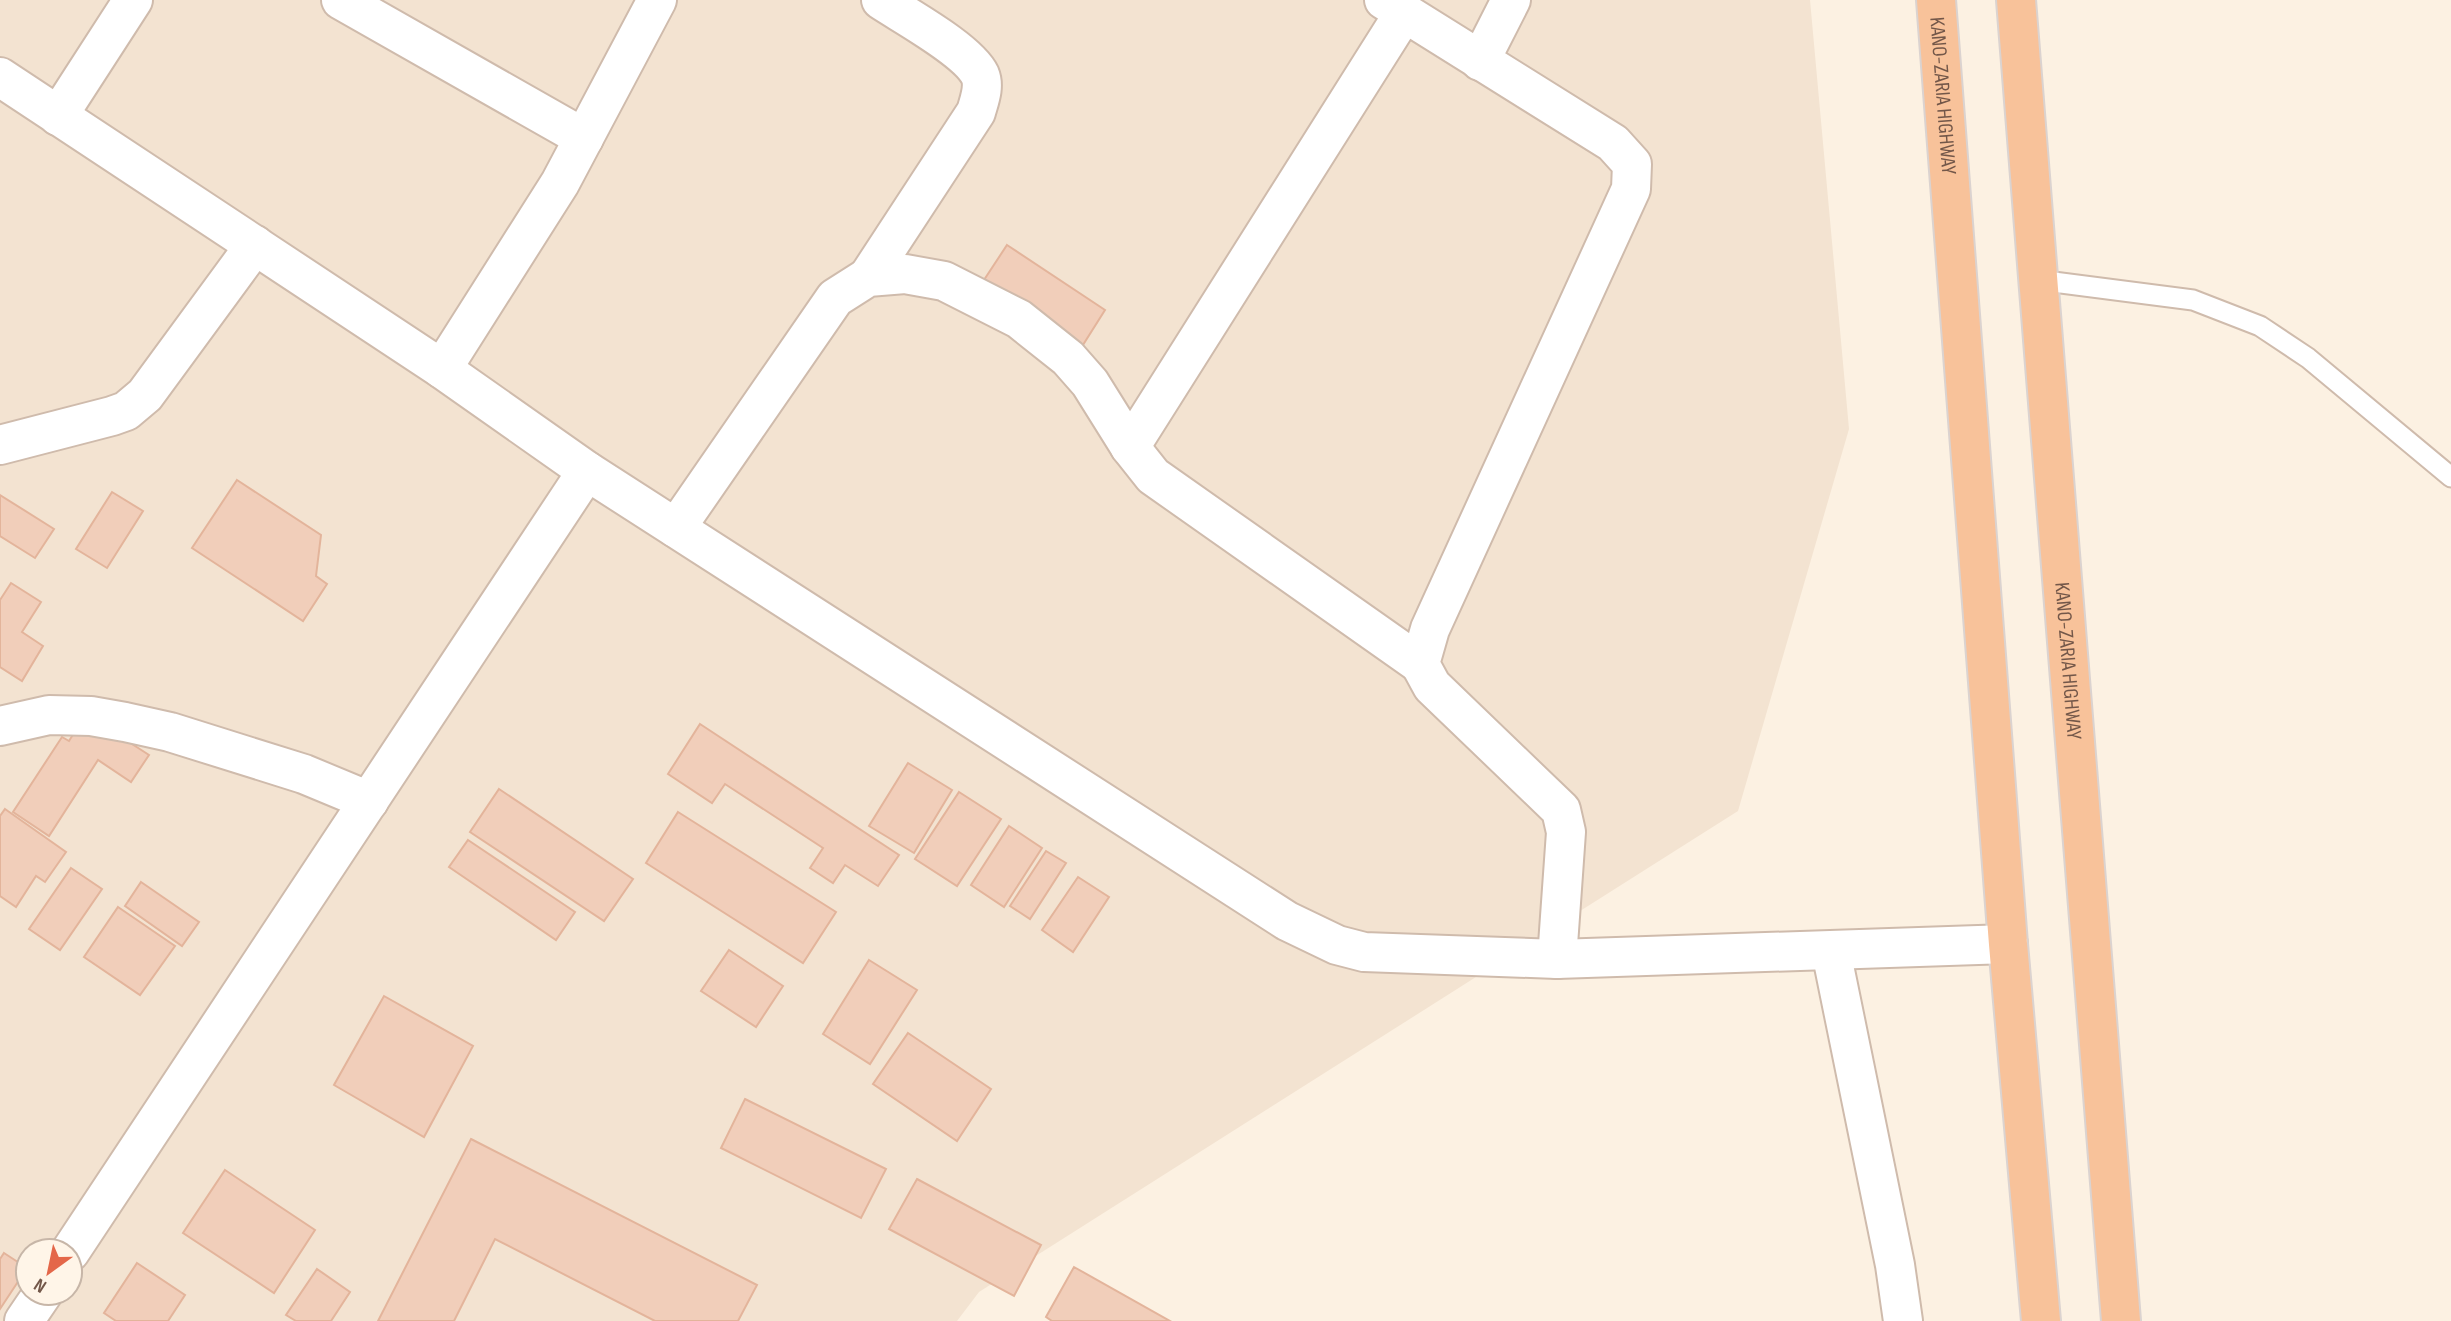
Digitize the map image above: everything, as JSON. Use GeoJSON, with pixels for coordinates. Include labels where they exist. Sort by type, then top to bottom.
{"type":"FeatureCollection","features":[{"type":"Feature","properties":{"kind":"highway","name":"KANO-ZARIA HIGHWAY"},"geometry":{"type":"LineString","coordinates":[[1936,0],[2008,944],[2041,1321]]}},
{"type":"Feature","properties":{"kind":"highway","name":"KANO-ZARIA HIGHWAY"},"geometry":{"type":"LineString","coordinates":[[2016,0],[2121,1321]]}},
{"type":"Feature","properties":{"kind":"street"},"geometry":{"type":"LineString","coordinates":[[58,116],[133,0]]}},
{"type":"Feature","properties":{"kind":"street"},"geometry":{"type":"LineString","coordinates":[[341,0],[584,138]]}},
{"type":"Feature","properties":{"kind":"street"},"geometry":{"type":"LineString","coordinates":[[442,369],[560,183],[657,0]]}},
{"type":"Feature","properties":{"kind":"street"},"geometry":{"type":"LineString","coordinates":[[676,528],[835,299],[868,277],[976,112],[981,94],[980,76],[961,53],[881,0]]}},
{"type":"Feature","properties":{"kind":"street"},"geometry":{"type":"LineString","coordinates":[[1480,61],[1511,0]]}},
{"type":"Feature","properties":{"kind":"street"},"geometry":{"type":"LineString","coordinates":[[1130,447],[1394,6],[1613,143],[1632,164],[1631,189],[1430,629],[1420,664]]}},
{"type":"Feature","properties":{"kind":"street"},"geometry":{"type":"LineString","coordinates":[[0,76],[442,369],[587,471],[1287,921],[1337,945],[1364,952],[1557,959],[2008,944]]}},
{"type":"Feature","properties":{"kind":"street"},"geometry":{"type":"LineString","coordinates":[[0,445],[126,411],[145,395],[255,245]]}},
{"type":"Feature","properties":{"kind":"street"},"geometry":{"type":"LineString","coordinates":[[868,277],[905,274],[944,281],[1019,319],[1069,358],[1090,383],[1130,447],[1153,476],[1420,664],[1432,687],[1561,810],[1566,832],[1557,959]]}},
{"type":"Feature","properties":{"kind":"street"},"geometry":{"type":"LineString","coordinates":[[80,1237],[587,471]]}},
{"type":"Feature","properties":{"kind":"street"},"geometry":{"type":"LineString","coordinates":[[0,726],[50,715],[91,716],[125,722],[170,732],[304,774],[369,801]]}},
{"type":"Feature","properties":{"kind":"street"},"geometry":{"type":"LineString","coordinates":[[1831,951],[1892,1252],[1903,1321]]}},
{"type":"Feature","properties":{"kind":"lane"},"geometry":{"type":"LineString","coordinates":[[2038,280],[2193,300],[2260,326],[2308,358],[2451,477]]}},
{"type":"Feature","properties":{"kind":"shaded area"},"geometry":{"type":"Polygon","coordinates":[[[0,0],[1810,0],[1849,429],[1738,811],[979,1292],[957,1321],[0,1321],[0,0]]]}},
{"type":"Feature","properties":{"kind":"building"},"geometry":{"type":"Polygon","coordinates":[[[1007,245],[1105,310],[1081,348],[982,283],[1007,245]]]}},
{"type":"Feature","properties":{"kind":"building"},"geometry":{"type":"Polygon","coordinates":[[[237,480],[321,535],[316,576],[327,584],[303,621],[192,548],[237,480]]]}},
{"type":"Feature","properties":{"kind":"building"},"geometry":{"type":"Polygon","coordinates":[[[112,492],[143,511],[107,568],[76,549],[112,492]]]}},
{"type":"Feature","properties":{"kind":"building"},"geometry":{"type":"Polygon","coordinates":[[[0,495],[54,529],[35,558],[0,536],[0,495]]]}},
{"type":"Feature","properties":{"kind":"building"},"geometry":{"type":"Polygon","coordinates":[[[11,583],[41,602],[22,632],[43,646],[22,681],[0,667],[0,600],[11,583]]]}},
{"type":"Feature","properties":{"kind":"building"},"geometry":{"type":"Polygon","coordinates":[[[101,724],[149,755],[131,782],[98,760],[49,836],[13,812],[62,737],[69,741],[79,725],[101,724]]]}},
{"type":"Feature","properties":{"kind":"building"},"geometry":{"type":"Polygon","coordinates":[[[700,724],[899,855],[878,886],[845,865],[833,883],[810,868],[823,848],[725,784],[712,803],[668,774],[700,724]]]}},
{"type":"Feature","properties":{"kind":"building"},"geometry":{"type":"Polygon","coordinates":[[[908,763],[952,790],[914,853],[869,826],[908,763]]]}},
{"type":"Feature","properties":{"kind":"building"},"geometry":{"type":"Polygon","coordinates":[[[499,789],[633,879],[604,921],[470,832],[499,789]]]}},
{"type":"Feature","properties":{"kind":"building"},"geometry":{"type":"Polygon","coordinates":[[[959,792],[1001,819],[957,886],[915,859],[959,792]]]}},
{"type":"Feature","properties":{"kind":"building"},"geometry":{"type":"Polygon","coordinates":[[[5,809],[66,852],[45,882],[36,876],[16,907],[0,896],[0,816],[5,809]]]}},
{"type":"Feature","properties":{"kind":"building"},"geometry":{"type":"Polygon","coordinates":[[[678,812],[836,912],[803,963],[646,863],[678,812]]]}},
{"type":"Feature","properties":{"kind":"building"},"geometry":{"type":"Polygon","coordinates":[[[1009,826],[1042,848],[1004,907],[971,885],[1009,826]]]}},
{"type":"Feature","properties":{"kind":"building"},"geometry":{"type":"Polygon","coordinates":[[[468,840],[575,912],[556,940],[449,867],[468,840]]]}},
{"type":"Feature","properties":{"kind":"building"},"geometry":{"type":"Polygon","coordinates":[[[1046,851],[1066,863],[1030,919],[1010,906],[1046,851]]]}},
{"type":"Feature","properties":{"kind":"building"},"geometry":{"type":"Polygon","coordinates":[[[71,868],[102,889],[60,950],[29,929],[71,868]]]}},
{"type":"Feature","properties":{"kind":"building"},"geometry":{"type":"Polygon","coordinates":[[[1078,877],[1109,897],[1073,952],[1042,930],[1078,877]]]}},
{"type":"Feature","properties":{"kind":"building"},"geometry":{"type":"Polygon","coordinates":[[[141,882],[199,922],[182,946],[125,906],[141,882]]]}},
{"type":"Feature","properties":{"kind":"building"},"geometry":{"type":"Polygon","coordinates":[[[118,907],[175,946],[140,995],[84,957],[118,907]]]}},
{"type":"Feature","properties":{"kind":"building"},"geometry":{"type":"Polygon","coordinates":[[[729,950],[783,986],[756,1027],[701,991],[729,950]]]}},
{"type":"Feature","properties":{"kind":"building"},"geometry":{"type":"Polygon","coordinates":[[[869,960],[917,990],[870,1064],[823,1034],[869,960]]]}},
{"type":"Feature","properties":{"kind":"building"},"geometry":{"type":"Polygon","coordinates":[[[384,996],[473,1046],[424,1137],[334,1085],[384,996]]]}},
{"type":"Feature","properties":{"kind":"building"},"geometry":{"type":"Polygon","coordinates":[[[908,1033],[991,1089],[957,1141],[873,1084],[908,1033]]]}},
{"type":"Feature","properties":{"kind":"building"},"geometry":{"type":"Polygon","coordinates":[[[745,1099],[886,1169],[861,1218],[721,1148],[745,1099]]]}},
{"type":"Feature","properties":{"kind":"building"},"geometry":{"type":"Polygon","coordinates":[[[471,1139],[757,1285],[738,1321],[655,1321],[495,1239],[454,1321],[378,1321],[471,1139]]]}},
{"type":"Feature","properties":{"kind":"building"},"geometry":{"type":"Polygon","coordinates":[[[225,1170],[315,1230],[274,1293],[183,1233],[225,1170]]]}},
{"type":"Feature","properties":{"kind":"building"},"geometry":{"type":"Polygon","coordinates":[[[917,1179],[1041,1245],[1014,1296],[889,1229],[917,1179]]]}},
{"type":"Feature","properties":{"kind":"building"},"geometry":{"type":"Polygon","coordinates":[[[4,1253],[14,1260],[14,1288],[0,1309],[0,1259],[4,1253]]]}},
{"type":"Feature","properties":{"kind":"building"},"geometry":{"type":"Polygon","coordinates":[[[137,1263],[185,1295],[168,1321],[116,1321],[104,1313],[137,1263]]]}},
{"type":"Feature","properties":{"kind":"building"},"geometry":{"type":"Polygon","coordinates":[[[1074,1267],[1170,1321],[1052,1321],[1046,1317],[1074,1267]]]}},
{"type":"Feature","properties":{"kind":"building"},"geometry":{"type":"Polygon","coordinates":[[[317,1269],[350,1292],[331,1321],[296,1321],[286,1315],[317,1269]]]}}]}
